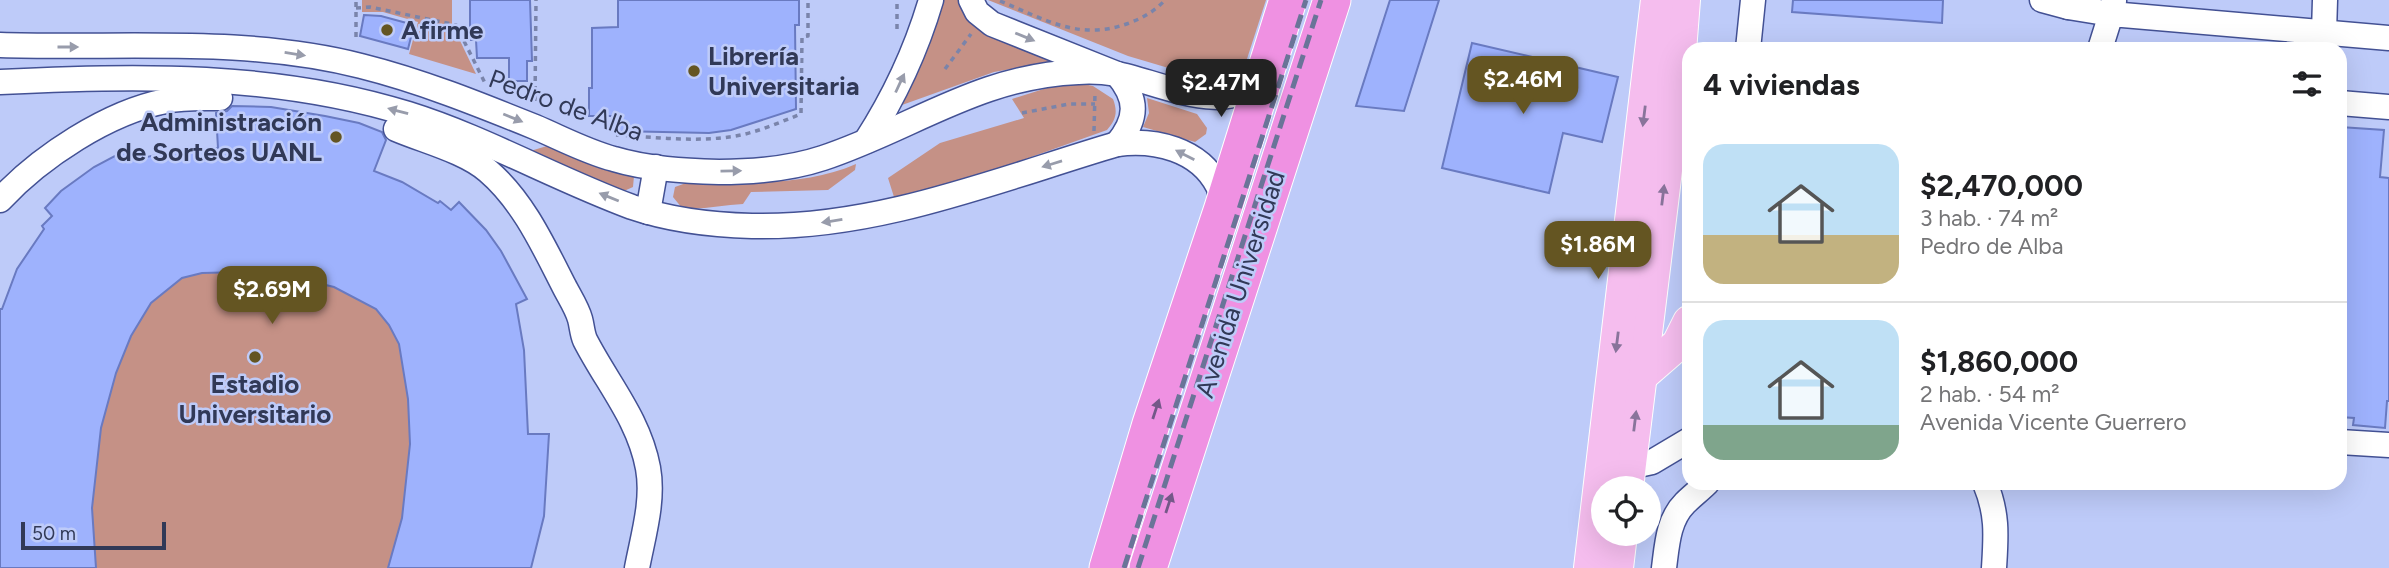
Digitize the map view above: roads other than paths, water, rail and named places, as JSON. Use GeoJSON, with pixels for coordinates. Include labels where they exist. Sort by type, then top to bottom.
{"type":"FeatureCollection","features":[{"type":"Feature","properties":{"kind":"highway","name":"Avenida Universidad"},"geometry":{"type":"LineString","coordinates":[[1108,568],[1151,424],[1223,208],[1288,0]]}},
{"type":"Feature","properties":{"kind":"highway","name":"Avenida Universidad"},"geometry":{"type":"LineString","coordinates":[[1148,568],[1332,0]]}},
{"type":"Feature","properties":{"kind":"main road"},"geometry":{"type":"LineString","coordinates":[[1628,476],[1673,64],[1657,0]]}},
{"type":"Feature","properties":{"kind":"main road"},"geometry":{"type":"LineString","coordinates":[[1590,568],[1684,0]]}},
{"type":"Feature","properties":{"kind":"main road"},"geometry":{"type":"LineString","coordinates":[[1640,377],[1678,344],[1682,336]]}},
{"type":"Feature","properties":{"kind":"main road"},"geometry":{"type":"LineString","coordinates":[[1617,568],[1620,546]]}},
{"type":"Feature","properties":{"kind":"street"},"geometry":{"type":"LineString","coordinates":[[866,141],[902,80],[916,49],[932,0]]}},
{"type":"Feature","properties":{"kind":"street"},"geometry":{"type":"LineString","coordinates":[[0,82],[217,80],[318,92],[408,114],[648,212],[729,225],[814,225],[900,210],[1106,140],[1130,125],[1133,106],[1127,86],[1117,74],[992,24],[976,12],[971,0]]}},
{"type":"Feature","properties":{"kind":"street"},"geometry":{"type":"LineString","coordinates":[[1749,42],[1753,0]]}},
{"type":"Feature","properties":{"kind":"street"},"geometry":{"type":"LineString","coordinates":[[2042,0],[2389,38]]}},
{"type":"Feature","properties":{"kind":"street"},"geometry":{"type":"LineString","coordinates":[[2324,32],[2325,0]]}},
{"type":"Feature","properties":{"kind":"street"},"geometry":{"type":"LineString","coordinates":[[2102,42],[2112,7]]}},
{"type":"Feature","properties":{"kind":"street","name":"Pedro de Alba"},"geometry":{"type":"LineString","coordinates":[[0,45],[219,47],[312,56],[394,75],[474,102],[612,159],[656,167],[715,172],[755,171],[822,158],[947,104],[998,86],[1068,73],[1117,74],[1194,94],[1233,96],[1246,92],[1257,81],[1275,40]]}},
{"type":"Feature","properties":{"kind":"street"},"geometry":{"type":"LineString","coordinates":[[0,200],[40,163],[76,139],[118,117],[164,101],[220,98]]}},
{"type":"Feature","properties":{"kind":"street"},"geometry":{"type":"LineString","coordinates":[[2347,104],[2389,107]]}},
{"type":"Feature","properties":{"kind":"street"},"geometry":{"type":"LineString","coordinates":[[396,129],[468,158],[488,171],[527,218],[547,252],[580,319],[585,339],[632,417],[648,466],[650,483],[647,512],[637,568]]}},
{"type":"Feature","properties":{"kind":"street"},"geometry":{"type":"LineString","coordinates":[[1106,140],[1160,145],[1194,158],[1206,169],[1218,188],[1223,208]]}},
{"type":"Feature","properties":{"kind":"street"},"geometry":{"type":"LineString","coordinates":[[648,212],[656,167]]}},
{"type":"Feature","properties":{"kind":"street"},"geometry":{"type":"LineString","coordinates":[[2347,442],[2389,445]]}},
{"type":"Feature","properties":{"kind":"street"},"geometry":{"type":"LineString","coordinates":[[1631,476],[1682,444]]}},
{"type":"Feature","properties":{"kind":"street"},"geometry":{"type":"LineString","coordinates":[[1664,568],[1668,536],[1674,518],[1683,504],[1699,490]]}},
{"type":"Feature","properties":{"kind":"street"},"geometry":{"type":"LineString","coordinates":[[1987,490],[1995,512],[1997,531],[1994,568]]}},
{"type":"Feature","properties":{"kind":"railway"},"geometry":{"type":"LineString","coordinates":[[1124,568],[1306,0]]}},
{"type":"Feature","properties":{"kind":"railway"},"geometry":{"type":"LineString","coordinates":[[1138,568],[1321,0]]}},
{"type":"Feature","properties":{"kind":"place","name":"Afirme"},"geometry":{"type":"Point","coordinates":[387,30]}},
{"type":"Feature","properties":{"kind":"place","name":"Librería Universitaria"},"geometry":{"type":"Point","coordinates":[694,71]}},
{"type":"Feature","properties":{"kind":"place","name":"Administración de Sorteos UANL"},"geometry":{"type":"Point","coordinates":[336,137]}},
{"type":"Feature","properties":{"kind":"place","name":"Estadio Universitario"},"geometry":{"type":"Point","coordinates":[255,357]}}]}
